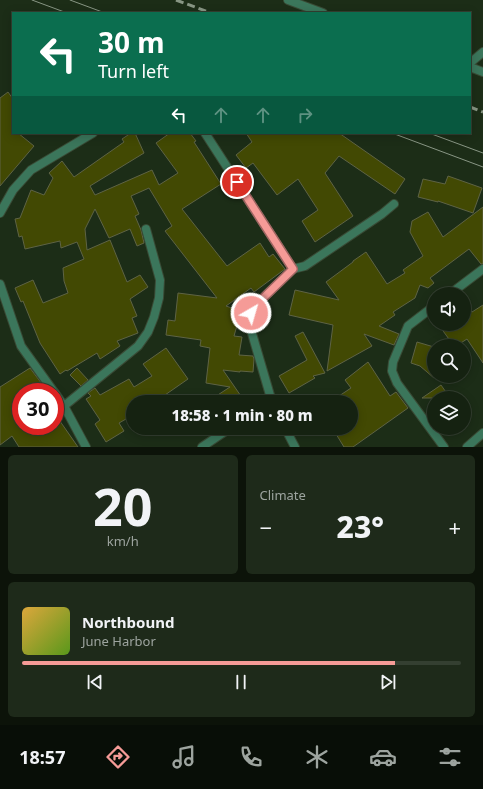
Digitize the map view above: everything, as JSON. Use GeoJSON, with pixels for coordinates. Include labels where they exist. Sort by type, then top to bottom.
{"type":"FeatureCollection","features":[{"type":"Feature","properties":{"kind":"street"},"geometry":{"type":"LineString","coordinates":[[288,0],[320,12]]}},
{"type":"Feature","properties":{"kind":"street"},"geometry":{"type":"LineString","coordinates":[[471,62],[483,52]]}},
{"type":"Feature","properties":{"kind":"street"},"geometry":{"type":"LineString","coordinates":[[471,67],[483,72]]}},
{"type":"Feature","properties":{"kind":"street"},"geometry":{"type":"LineString","coordinates":[[0,213],[13,190],[32,170],[91,134]]}},
{"type":"Feature","properties":{"kind":"street"},"geometry":{"type":"LineString","coordinates":[[206,134],[293,269]]}},
{"type":"Feature","properties":{"kind":"street"},"geometry":{"type":"LineString","coordinates":[[268,395],[251,330],[251,313],[257,304],[293,269],[305,266],[382,214],[394,204]]}},
{"type":"Feature","properties":{"kind":"street"},"geometry":{"type":"LineString","coordinates":[[86,447],[64,406],[138,346],[148,332],[159,298],[160,280],[146,229]]}},
{"type":"Feature","properties":{"kind":"street"},"geometry":{"type":"LineString","coordinates":[[459,287],[483,269]]}},
{"type":"Feature","properties":{"kind":"street"},"geometry":{"type":"LineString","coordinates":[[0,284],[22,346],[48,383]]}},
{"type":"Feature","properties":{"kind":"street"},"geometry":{"type":"LineString","coordinates":[[427,311],[408,326],[393,362],[392,371],[397,383],[444,447]]}},
{"type":"Feature","properties":{"kind":"street"},"geometry":{"type":"LineString","coordinates":[[467,447],[483,433]]}},
{"type":"Feature","properties":{"kind":"street"},"geometry":{"type":"LineString","coordinates":[[202,447],[220,435]]}},
{"type":"Feature","properties":{"kind":"street"},"geometry":{"type":"LineString","coordinates":[[289,435],[295,447]]}},
{"type":"Feature","properties":{"kind":"building"},"geometry":{"type":"Polygon","coordinates":[[[8,92],[12,98],[12,134],[19,134],[34,146],[0,186],[0,98],[8,92]]]}},
{"type":"Feature","properties":{"kind":"building"},"geometry":{"type":"Polygon","coordinates":[[[130,134],[135,134],[144,153],[90,186],[95,195],[152,170],[159,185],[178,173],[156,143],[169,134],[191,134],[196,141],[194,142],[221,184],[182,209],[227,266],[260,243],[269,257],[273,254],[285,269],[254,292],[251,288],[226,306],[240,311],[234,336],[242,337],[239,355],[253,356],[254,359],[253,372],[223,370],[240,395],[218,395],[230,387],[206,383],[210,348],[200,346],[201,340],[166,335],[168,320],[175,321],[178,293],[217,298],[165,231],[172,226],[149,188],[131,196],[139,214],[135,216],[141,230],[144,243],[137,246],[130,229],[109,238],[95,209],[85,229],[87,250],[110,240],[127,282],[140,275],[148,287],[130,299],[137,316],[132,318],[138,333],[117,341],[120,346],[100,359],[97,353],[60,374],[40,343],[23,301],[21,302],[15,288],[33,280],[43,303],[68,293],[64,281],[63,268],[84,259],[77,242],[61,248],[60,241],[25,249],[22,236],[19,237],[15,219],[20,218],[31,190],[44,195],[53,178],[49,173],[62,161],[74,177],[124,142],[122,139],[130,134]]]}},
{"type":"Feature","properties":{"kind":"building"},"geometry":{"type":"Polygon","coordinates":[[[247,134],[340,134],[405,179],[395,194],[339,156],[325,173],[353,216],[315,242],[302,221],[318,210],[298,179],[277,195],[253,163],[246,168],[236,155],[252,142],[247,134]]]}},
{"type":"Feature","properties":{"kind":"building"},"geometry":{"type":"Polygon","coordinates":[[[448,176],[482,188],[473,213],[438,201],[418,197],[423,179],[445,184],[448,176]]]}},
{"type":"Feature","properties":{"kind":"building"},"geometry":{"type":"Polygon","coordinates":[[[483,207],[483,264],[481,264],[469,249],[430,278],[434,283],[429,287],[420,285],[415,298],[393,312],[395,315],[379,326],[399,334],[394,345],[364,334],[372,346],[327,371],[333,325],[289,315],[295,290],[339,300],[326,282],[366,252],[387,284],[405,273],[403,270],[423,256],[410,232],[412,221],[428,212],[443,237],[483,207]]]}},
{"type":"Feature","properties":{"kind":"building"},"geometry":{"type":"Polygon","coordinates":[[[483,305],[483,363],[471,345],[471,339],[449,339],[443,331],[471,331],[471,311],[472,312],[483,305]]]}},
{"type":"Feature","properties":{"kind":"building"},"geometry":{"type":"Polygon","coordinates":[[[303,332],[325,373],[313,376],[315,378],[289,393],[279,376],[307,360],[295,336],[303,332]]]}},
{"type":"Feature","properties":{"kind":"building"},"geometry":{"type":"Polygon","coordinates":[[[417,342],[427,345],[427,372],[420,366],[411,363],[417,342]]]}},
{"type":"Feature","properties":{"kind":"building"},"geometry":{"type":"Polygon","coordinates":[[[166,348],[188,379],[165,395],[126,395],[126,419],[119,423],[124,431],[106,442],[95,424],[100,420],[86,399],[91,396],[88,393],[95,388],[100,395],[129,379],[134,387],[152,376],[143,364],[166,348]]]}},
{"type":"Feature","properties":{"kind":"building"},"geometry":{"type":"Polygon","coordinates":[[[368,362],[390,396],[396,392],[408,408],[353,447],[344,447],[337,435],[358,435],[358,395],[340,395],[351,388],[345,380],[368,362]]]}},
{"type":"Feature","properties":{"kind":"building"},"geometry":{"type":"Polygon","coordinates":[[[30,368],[41,383],[12,383],[12,435],[64,435],[64,427],[78,447],[19,447],[12,436],[0,445],[0,387],[30,368]]]}},
{"type":"Feature","properties":{"kind":"building"},"geometry":{"type":"Polygon","coordinates":[[[77,368],[88,380],[81,386],[70,375],[77,368]]]}},
{"type":"Feature","properties":{"kind":"building"},"geometry":{"type":"Polygon","coordinates":[[[441,385],[445,391],[432,391],[441,385]]]}},
{"type":"Feature","properties":{"kind":"tram line"},"geometry":{"type":"LineString","coordinates":[[32,0],[64,12]]}},
{"type":"Feature","properties":{"kind":"tram line"},"geometry":{"type":"LineString","coordinates":[[70,0],[102,12]]}},
{"type":"Feature","properties":{"kind":"tram line"},"geometry":{"type":"LineString","coordinates":[[395,134],[483,167]]}},
{"type":"Feature","properties":{"kind":"tram line"},"geometry":{"type":"LineString","coordinates":[[432,134],[483,153]]}},
{"type":"Feature","properties":{"kind":"railway"},"geometry":{"type":"LineString","coordinates":[[176,0],[208,12]]}},
{"type":"Feature","properties":{"kind":"railway"},"geometry":{"type":"LineString","coordinates":[[471,107],[483,112]]}},
{"type":"Feature","properties":{"kind":"route"},"geometry":{"type":"LineString","coordinates":[[237,182],[293,269],[257,304],[251,313]]}}]}
